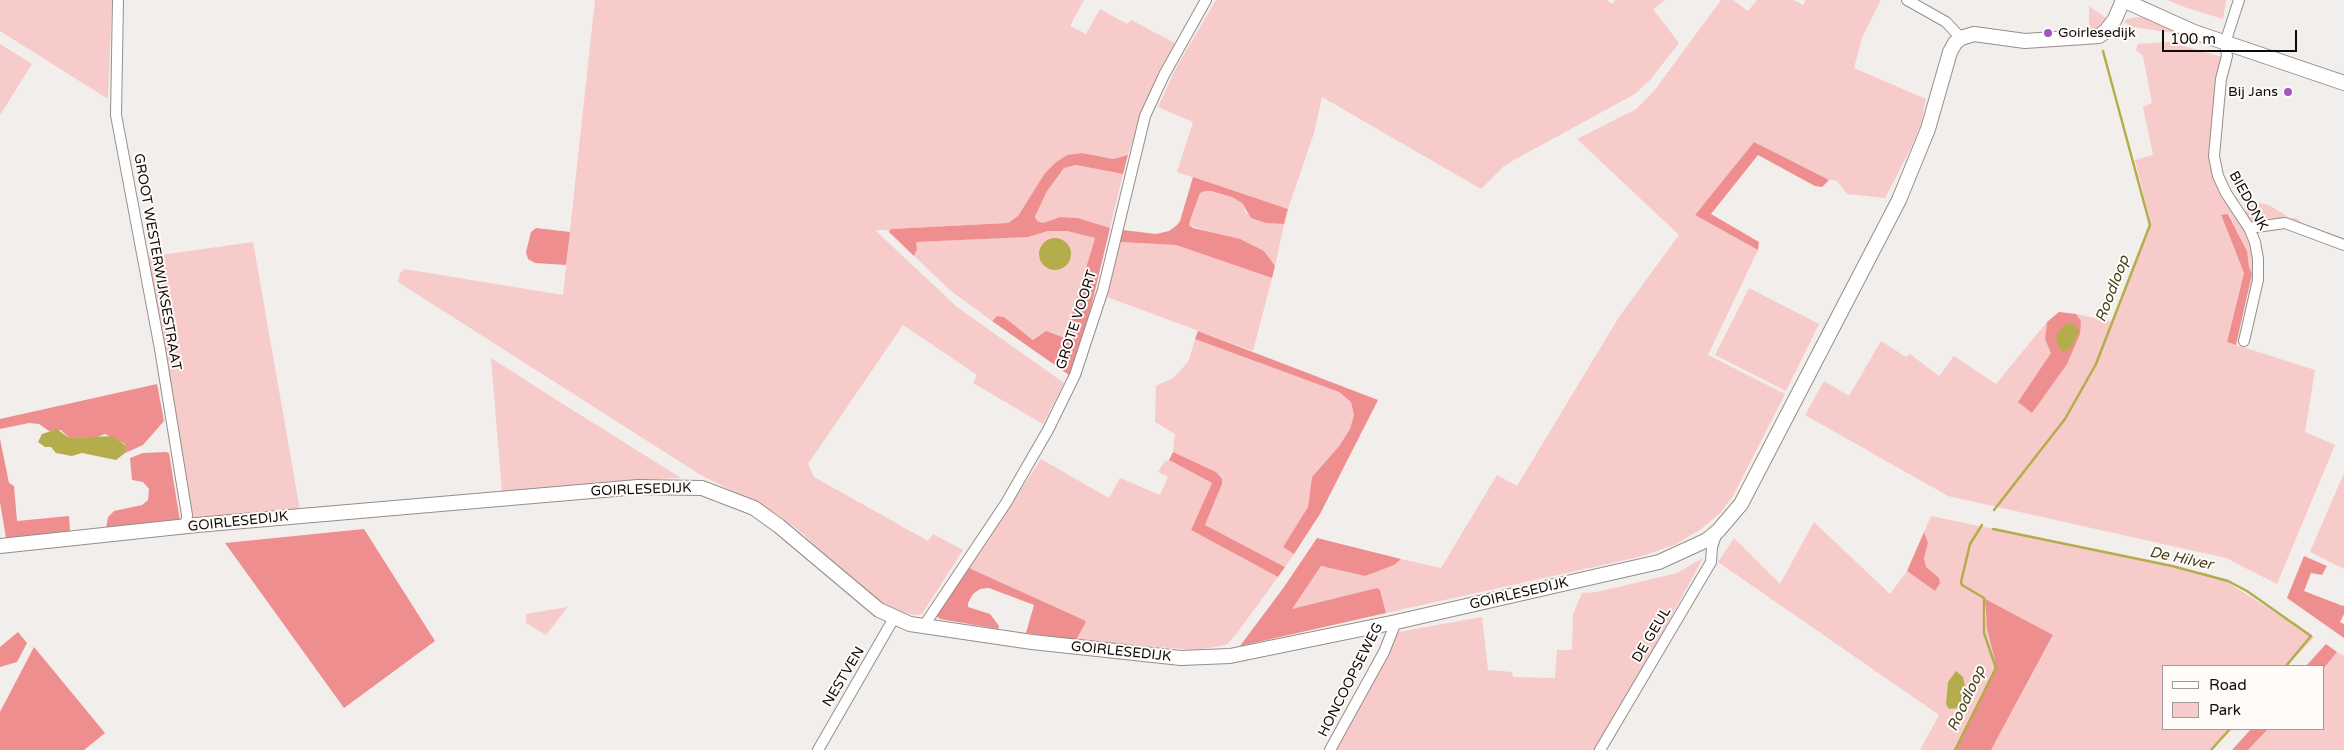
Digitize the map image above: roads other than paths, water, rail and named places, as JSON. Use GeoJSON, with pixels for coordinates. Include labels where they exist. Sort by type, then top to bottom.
{"type":"FeatureCollection","features":[{"type":"Feature","properties":{"kind":"street","name":"GROOT WESTERWIJKSESTRAAT"},"geometry":{"type":"LineString","coordinates":[[118,0],[116,115],[160,349],[187,515],[186,527]]}},
{"type":"Feature","properties":{"kind":"street","name":"GROTE VOORT"},"geometry":{"type":"LineString","coordinates":[[923,627],[1006,503],[1048,430],[1075,375],[1103,290],[1145,116],[1164,75],[1206,0]]}},
{"type":"Feature","properties":{"kind":"street"},"geometry":{"type":"LineString","coordinates":[[1906,0],[1946,22],[1961,38],[1974,34],[2025,41],[2099,36],[2106,32],[2115,19],[2123,0],[2225,43],[2344,83]]}},
{"type":"Feature","properties":{"kind":"street","name":"BIEDONK"},"geometry":{"type":"LineString","coordinates":[[2239,0],[2225,43],[2227,56],[2221,78],[2214,156],[2215,166],[2226,193],[2249,228],[2255,242],[2258,280],[2244,341]]}},
{"type":"Feature","properties":{"kind":"street","name":"GOIRLESEDIJK"},"geometry":{"type":"LineString","coordinates":[[0,546],[186,527],[638,487],[702,488],[754,508],[779,526],[862,596],[894,618],[923,627],[1032,642],[1181,658],[1230,656],[1396,622],[1659,562],[1688,550],[1718,531],[1741,504],[1899,200],[1928,129],[1950,52],[1961,38]]}},
{"type":"Feature","properties":{"kind":"street"},"geometry":{"type":"LineString","coordinates":[[2249,228],[2285,223],[2344,246]]}},
{"type":"Feature","properties":{"kind":"street","name":"DE GEUL"},"geometry":{"type":"LineString","coordinates":[[1600,750],[1711,562],[1712,547],[1718,531]]}},
{"type":"Feature","properties":{"kind":"street","name":"NESTVEN"},"geometry":{"type":"LineString","coordinates":[[818,750],[894,618]]}},
{"type":"Feature","properties":{"kind":"street","name":"HONCOOPSEWEG"},"geometry":{"type":"LineString","coordinates":[[1330,750],[1384,652],[1396,622]]}},
{"type":"Feature","properties":{"kind":"waterway","name":"Roodloop"},"geometry":{"type":"LineString","coordinates":[[1994,510],[2065,419],[2096,364],[2150,225],[2103,51]]}},
{"type":"Feature","properties":{"kind":"waterway","name":"Roodloop"},"geometry":{"type":"LineString","coordinates":[[1955,750],[1996,668],[1984,633],[1984,598],[1962,585],[1961,582],[1970,544],[1982,525]]}},
{"type":"Feature","properties":{"kind":"waterway","name":"De Hilver"},"geometry":{"type":"LineString","coordinates":[[1993,529],[2172,566],[2228,581],[2247,591],[2311,636],[2287,665]]}},
{"type":"Feature","properties":{"kind":"waterway","name":"De Hilver"},"geometry":{"type":"LineString","coordinates":[[2211,750],[2229,730]]}},
{"type":"Feature","properties":{"kind":"place","name":"Goirlesedijk"},"geometry":{"type":"Point","coordinates":[2048,33]}},
{"type":"Feature","properties":{"kind":"place","name":"Bij Jans"},"geometry":{"type":"Point","coordinates":[2288,92]}}]}
